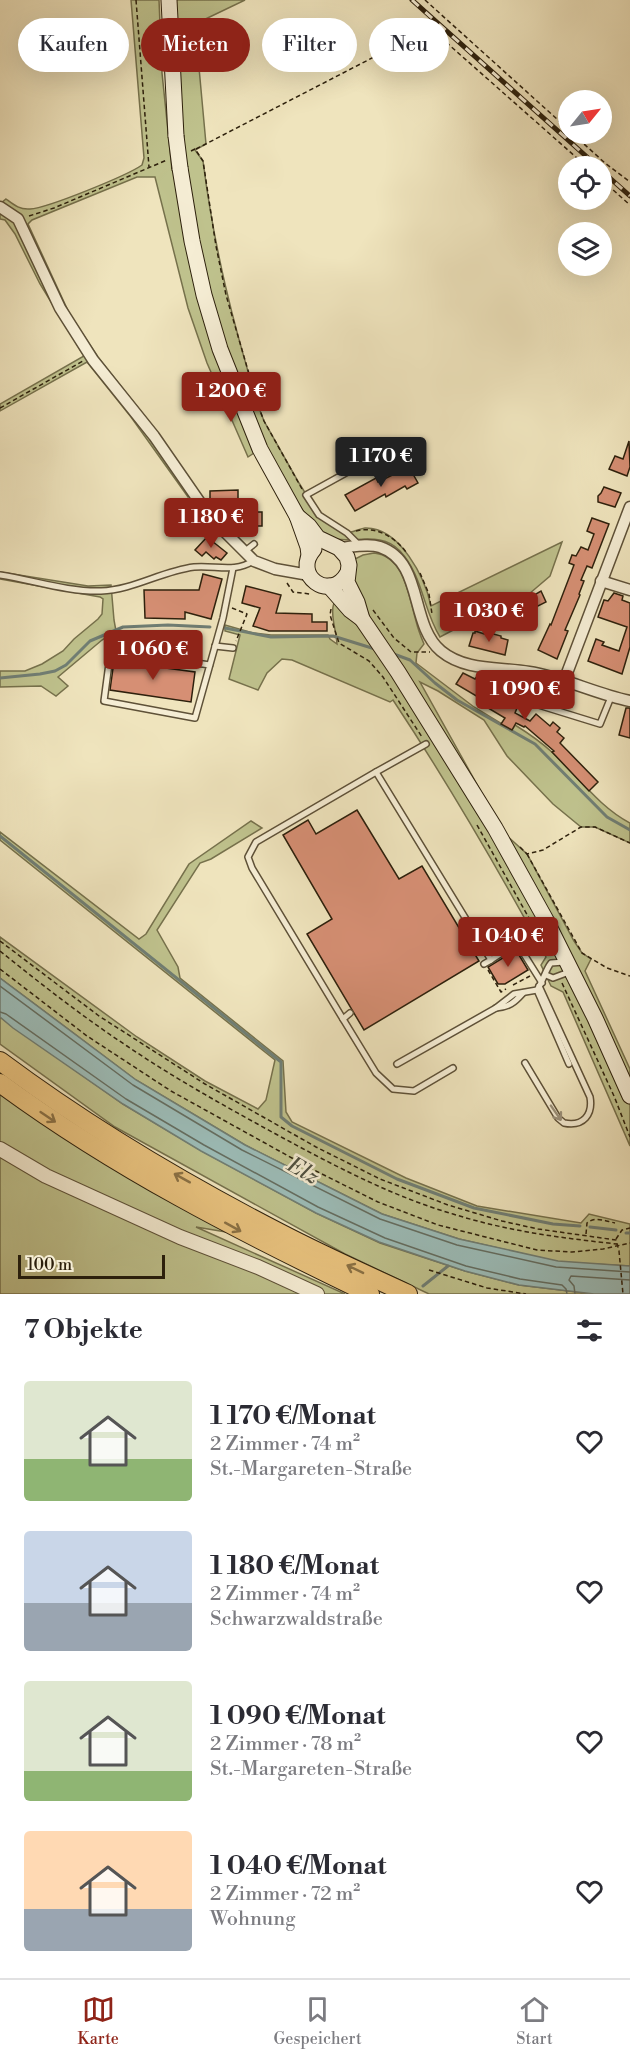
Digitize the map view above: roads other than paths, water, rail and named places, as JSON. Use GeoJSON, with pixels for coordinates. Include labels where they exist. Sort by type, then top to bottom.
{"type":"FeatureCollection","features":[{"type":"Feature","properties":{"kind":"highway"},"geometry":{"type":"LineString","coordinates":[[0,1061],[96,1128],[175,1174],[280,1233],[408,1294]]}},
{"type":"Feature","properties":{"kind":"highway"},"geometry":{"type":"LineString","coordinates":[[0,1083],[84,1142],[157,1185],[250,1236],[370,1294]]}},
{"type":"Feature","properties":{"kind":"main road"},"geometry":{"type":"LineString","coordinates":[[169,0],[176,136],[180,168],[194,252],[220,349],[260,449],[297,516],[308,547],[308,563],[317,584],[329,586],[338,584],[347,567]]}},
{"type":"Feature","properties":{"kind":"main road"},"geometry":{"type":"LineString","coordinates":[[297,516],[318,538],[345,553],[347,582],[357,602],[367,614],[377,641],[495,828],[546,920],[561,968],[595,1018],[630,1096]]}},
{"type":"Feature","properties":{"kind":"main road"},"geometry":{"type":"LineString","coordinates":[[308,563],[318,546],[335,546]]}},
{"type":"Feature","properties":{"kind":"main road"},"geometry":{"type":"LineString","coordinates":[[329,586],[350,610],[367,614]]}},
{"type":"Feature","properties":{"kind":"street"},"geometry":{"type":"LineString","coordinates":[[0,206],[18,219],[60,308],[91,357],[154,436],[210,518],[254,561],[264,566],[285,571],[308,563]]}},
{"type":"Feature","properties":{"kind":"street"},"geometry":{"type":"LineString","coordinates":[[564,681],[630,507]]}},
{"type":"Feature","properties":{"kind":"street"},"geometry":{"type":"LineString","coordinates":[[335,546],[372,545],[381,547],[393,555],[410,579],[429,635],[441,651],[466,663],[485,668],[529,672],[630,701]]}},
{"type":"Feature","properties":{"kind":"street"},"geometry":{"type":"LineString","coordinates":[[347,567],[360,547]]}},
{"type":"Feature","properties":{"kind":"street"},"geometry":{"type":"LineString","coordinates":[[601,581],[630,590]]}},
{"type":"Feature","properties":{"kind":"street"},"geometry":{"type":"LineString","coordinates":[[0,1149],[46,1176],[180,1237],[258,1267],[317,1294]]}},
{"type":"Feature","properties":{"kind":"lane"},"geometry":{"type":"LineString","coordinates":[[360,547],[347,533],[319,515],[306,495],[391,448]]}},
{"type":"Feature","properties":{"kind":"lane"},"geometry":{"type":"LineString","coordinates":[[244,552],[254,543]]}},
{"type":"Feature","properties":{"kind":"lane"},"geometry":{"type":"LineString","coordinates":[[0,575],[84,590],[102,591],[195,567],[244,567],[254,561]]}},
{"type":"Feature","properties":{"kind":"lane"},"geometry":{"type":"LineString","coordinates":[[210,665],[118,652],[110,656],[104,700],[195,718],[210,665],[226,605],[233,568]]}},
{"type":"Feature","properties":{"kind":"lane"},"geometry":{"type":"LineString","coordinates":[[215,646],[233,648]]}},
{"type":"Feature","properties":{"kind":"lane"},"geometry":{"type":"LineString","coordinates":[[529,672],[524,697],[532,703],[589,721],[600,724],[611,697]]}},
{"type":"Feature","properties":{"kind":"lane"},"geometry":{"type":"LineString","coordinates":[[426,744],[256,842],[248,857],[252,868],[376,1073],[393,1089],[414,1091],[453,1068]]}},
{"type":"Feature","properties":{"kind":"lane"},"geometry":{"type":"LineString","coordinates":[[376,772],[491,960]]}},
{"type":"Feature","properties":{"kind":"lane"},"geometry":{"type":"LineString","coordinates":[[484,963],[517,943],[536,973],[544,1010],[569,1064]]}},
{"type":"Feature","properties":{"kind":"lane"},"geometry":{"type":"LineString","coordinates":[[397,1064],[496,1008],[507,1007],[514,1003],[524,993],[539,986],[546,975],[547,968],[561,968]]}},
{"type":"Feature","properties":{"kind":"lane"},"geometry":{"type":"LineString","coordinates":[[546,975],[553,978],[561,968]]}},
{"type":"Feature","properties":{"kind":"lane"},"geometry":{"type":"LineString","coordinates":[[525,1063],[558,1118],[564,1124],[579,1122],[588,1116],[592,1108],[590,1097],[539,986]]}},
{"type":"Feature","properties":{"kind":"lane"},"geometry":{"type":"LineString","coordinates":[[343,1019],[350,1013]]}},
{"type":"Feature","properties":{"kind":"water"},"geometry":{"type":"Polygon","coordinates":[[[0,978],[136,1080],[245,1145],[382,1214],[459,1239],[558,1261],[630,1266],[630,1294],[594,1294],[519,1285],[465,1271],[379,1242],[316,1213],[201,1151],[123,1104],[13,1028],[0,1017],[0,978]]]}},
{"type":"Feature","properties":{"kind":"waterway"},"geometry":{"type":"LineString","coordinates":[[0,678],[55,671],[66,665],[90,641],[123,627],[168,625],[210,627]]}},
{"type":"Feature","properties":{"kind":"waterway"},"geometry":{"type":"LineString","coordinates":[[225,628],[271,637],[333,636],[375,649]]}},
{"type":"Feature","properties":{"kind":"waterway"},"geometry":{"type":"LineString","coordinates":[[391,653],[410,660],[457,700],[535,744],[607,817],[630,830]]}},
{"type":"Feature","properties":{"kind":"waterway"},"geometry":{"type":"LineString","coordinates":[[0,836],[281,1062],[281,1117],[292,1126],[397,1179],[474,1208],[553,1224],[580,1226]]}},
{"type":"Feature","properties":{"kind":"waterway"},"geometry":{"type":"LineString","coordinates":[[590,1227],[616,1230]]}},
{"type":"Feature","properties":{"kind":"waterway"},"geometry":{"type":"LineString","coordinates":[[423,1286],[448,1266]]}},
{"type":"Feature","properties":{"kind":"railway"},"geometry":{"type":"LineString","coordinates":[[412,0],[586,156]]}},
{"type":"Feature","properties":{"kind":"railway"},"geometry":{"type":"LineString","coordinates":[[612,180],[630,196]]}},
{"type":"Feature","properties":{"kind":"water label","name":"Elz"},"geometry":{"type":"Point","coordinates":[304,1170]}}]}
